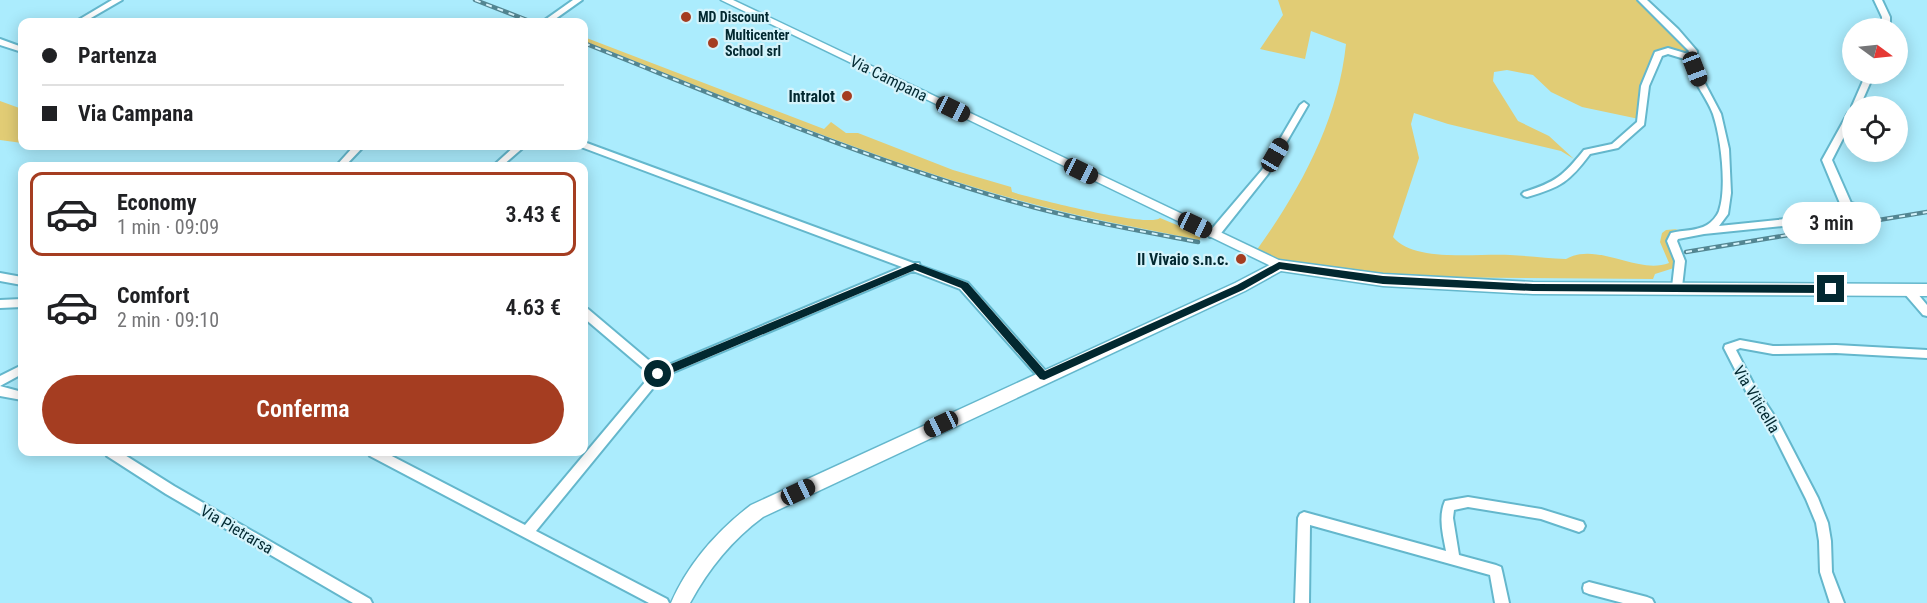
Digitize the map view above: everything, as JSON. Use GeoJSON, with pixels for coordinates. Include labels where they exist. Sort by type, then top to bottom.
{"type":"FeatureCollection","features":[{"type":"Feature","properties":{"kind":"main road","name":"Via Campana"},"geometry":{"type":"LineString","coordinates":[[1279,265],[1383,280],[1533,288],[1927,290]]}},
{"type":"Feature","properties":{"kind":"main road"},"geometry":{"type":"LineString","coordinates":[[680,603],[708,556],[733,528],[757,511],[1240,287],[1279,265]]}},
{"type":"Feature","properties":{"kind":"street"},"geometry":{"type":"LineString","coordinates":[[86,18],[118,0]]}},
{"type":"Feature","properties":{"kind":"street"},"geometry":{"type":"LineString","coordinates":[[552,18],[578,0]]}},
{"type":"Feature","properties":{"kind":"street","name":"Via Campana"},"geometry":{"type":"LineString","coordinates":[[726,0],[1279,265]]}},
{"type":"Feature","properties":{"kind":"street"},"geometry":{"type":"LineString","coordinates":[[1642,0],[1693,51],[1691,58],[1702,88],[1716,112],[1726,158],[1723,214],[1713,226],[1701,232]]}},
{"type":"Feature","properties":{"kind":"street"},"geometry":{"type":"LineString","coordinates":[[1878,0],[1886,18]]}},
{"type":"Feature","properties":{"kind":"street"},"geometry":{"type":"LineString","coordinates":[[0,42],[18,49]]}},
{"type":"Feature","properties":{"kind":"street"},"geometry":{"type":"LineString","coordinates":[[1527,194],[1550,187],[1571,173],[1587,152],[1615,146],[1641,123],[1645,86],[1658,54],[1668,51],[1691,58]]}},
{"type":"Feature","properties":{"kind":"street"},"geometry":{"type":"LineString","coordinates":[[1214,234],[1265,172],[1304,105]]}},
{"type":"Feature","properties":{"kind":"street"},"geometry":{"type":"LineString","coordinates":[[1677,287],[1680,261],[1671,241],[1675,236],[1850,216],[1827,160],[1842,132]]}},
{"type":"Feature","properties":{"kind":"street"},"geometry":{"type":"LineString","coordinates":[[588,146],[964,286],[1044,376]]}},
{"type":"Feature","properties":{"kind":"street"},"geometry":{"type":"LineString","coordinates":[[344,162],[355,150]]}},
{"type":"Feature","properties":{"kind":"street"},"geometry":{"type":"LineString","coordinates":[[502,162],[515,150]]}},
{"type":"Feature","properties":{"kind":"street"},"geometry":{"type":"LineString","coordinates":[[1847,205],[1864,210]]}},
{"type":"Feature","properties":{"kind":"street"},"geometry":{"type":"LineString","coordinates":[[527,532],[658,374],[915,266]]}},
{"type":"Feature","properties":{"kind":"street"},"geometry":{"type":"LineString","coordinates":[[0,277],[18,280]]}},
{"type":"Feature","properties":{"kind":"street"},"geometry":{"type":"LineString","coordinates":[[1908,290],[1927,312]]}},
{"type":"Feature","properties":{"kind":"street"},"geometry":{"type":"LineString","coordinates":[[0,303],[18,303]]}},
{"type":"Feature","properties":{"kind":"street"},"geometry":{"type":"LineString","coordinates":[[588,315],[658,374]]}},
{"type":"Feature","properties":{"kind":"street","name":"Via Viticella"},"geometry":{"type":"LineString","coordinates":[[1837,603],[1826,572],[1822,523],[1812,498],[1775,426],[1745,380],[1729,348],[1740,344],[1773,350],[1836,349],[1925,357]]}},
{"type":"Feature","properties":{"kind":"street"},"geometry":{"type":"LineString","coordinates":[[0,381],[18,371]]}},
{"type":"Feature","properties":{"kind":"street"},"geometry":{"type":"LineString","coordinates":[[0,391],[18,395]]}},
{"type":"Feature","properties":{"kind":"street","name":"Via Pietrarsa"},"geometry":{"type":"LineString","coordinates":[[117,456],[170,490],[364,603]]}},
{"type":"Feature","properties":{"kind":"street"},"geometry":{"type":"LineString","coordinates":[[382,456],[662,603]]}},
{"type":"Feature","properties":{"kind":"street"},"geometry":{"type":"LineString","coordinates":[[1453,559],[1448,519],[1449,505],[1468,502],[1541,514],[1579,526]]}},
{"type":"Feature","properties":{"kind":"street"},"geometry":{"type":"LineString","coordinates":[[1302,603],[1304,518],[1496,572],[1502,603]]}},
{"type":"Feature","properties":{"kind":"street"},"geometry":{"type":"LineString","coordinates":[[1589,588],[1647,603]]}},
{"type":"Feature","properties":{"kind":"shaded area"},"geometry":{"type":"Polygon","coordinates":[[[1278,0],[1640,0],[1690,50],[1690,55],[1677,51],[1655,56],[1639,119],[1582,107],[1551,92],[1533,75],[1507,70],[1494,72],[1493,81],[1518,121],[1549,136],[1574,159],[1561,151],[1448,124],[1414,113],[1411,124],[1419,158],[1393,237],[1403,245],[1431,254],[1510,255],[1566,259],[1578,254],[1591,254],[1657,266],[1669,263],[1660,242],[1662,233],[1666,230],[1678,229],[1670,232],[1666,243],[1677,267],[1655,274],[1653,279],[1412,277],[1292,265],[1256,251],[1288,204],[1326,127],[1342,72],[1346,44],[1311,31],[1305,59],[1260,49],[1283,15],[1278,0]]]}},
{"type":"Feature","properties":{"kind":"shaded area"},"geometry":{"type":"Polygon","coordinates":[[[588,39],[824,129],[831,122],[846,133],[858,133],[953,170],[1011,187],[1012,192],[1114,216],[1151,220],[1160,218],[1201,235],[1200,240],[1041,206],[963,184],[908,166],[588,43],[588,39]]]}},
{"type":"Feature","properties":{"kind":"shaded area"},"geometry":{"type":"Polygon","coordinates":[[[0,101],[18,108],[18,142],[0,140],[0,101]]]}},
{"type":"Feature","properties":{"kind":"railway"},"geometry":{"type":"LineString","coordinates":[[475,0],[522,18]]}},
{"type":"Feature","properties":{"kind":"railway"},"geometry":{"type":"LineString","coordinates":[[588,45],[796,127],[957,184],[1057,213],[1198,242]]}},
{"type":"Feature","properties":{"kind":"railway"},"geometry":{"type":"LineString","coordinates":[[1686,252],[1927,212]]}},
{"type":"Feature","properties":{"kind":"place","name":"MD Discount"},"geometry":{"type":"Point","coordinates":[686,17]}},
{"type":"Feature","properties":{"kind":"place","name":"Multicenter School srl"},"geometry":{"type":"Point","coordinates":[713,43]}},
{"type":"Feature","properties":{"kind":"place","name":"Intralot"},"geometry":{"type":"Point","coordinates":[847,96]}},
{"type":"Feature","properties":{"kind":"place","name":"Il Vivaio s.n.c."},"geometry":{"type":"Point","coordinates":[1241,259]}},
{"type":"Feature","properties":{"kind":"route"},"geometry":{"type":"LineString","coordinates":[[658,374],[915,266],[964,286],[1044,376],[1240,287],[1279,265],[1383,280],[1533,288],[1831,289]]}}]}
